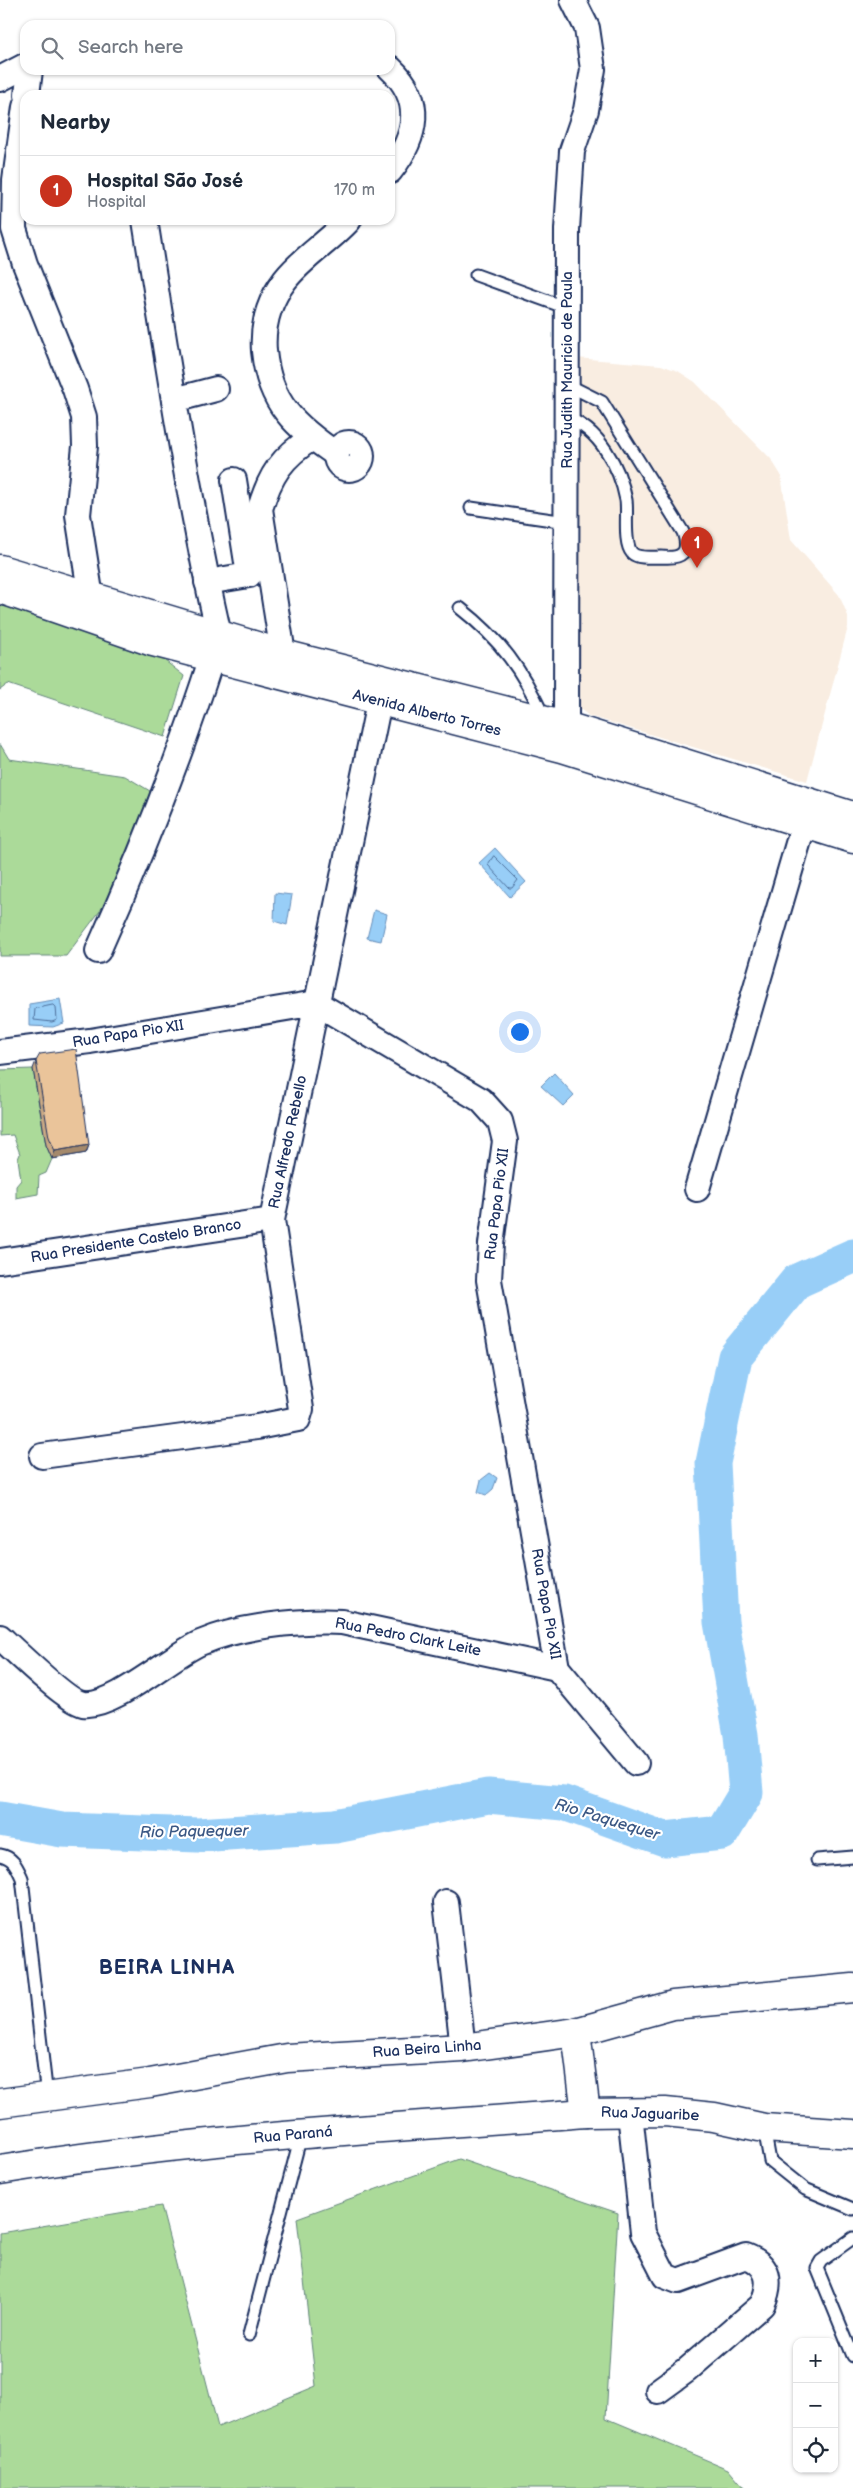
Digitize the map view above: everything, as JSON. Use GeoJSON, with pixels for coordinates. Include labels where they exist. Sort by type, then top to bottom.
{"type":"FeatureCollection","features":[{"type":"Feature","properties":{"kind":"street","name":"Rua Judith Mauricio de Paula"},"geometry":{"type":"LineString","coordinates":[[558,732],[566,522],[567,230],[572,152],[586,110],[593,68],[587,28],[573,0]]}},
{"type":"Feature","properties":{"kind":"street"},"geometry":{"type":"LineString","coordinates":[[0,79],[20,69]]}},
{"type":"Feature","properties":{"kind":"street"},"geometry":{"type":"LineString","coordinates":[[395,73],[407,86],[413,103],[413,129],[400,159],[395,166]]}},
{"type":"Feature","properties":{"kind":"street"},"geometry":{"type":"LineString","coordinates":[[28,90],[29,75]]}},
{"type":"Feature","properties":{"kind":"street"},"geometry":{"type":"LineString","coordinates":[[20,144],[15,180],[14,229],[25,264],[75,389],[84,417],[85,446],[78,515],[91,598]]}},
{"type":"Feature","properties":{"kind":"street"},"geometry":{"type":"LineString","coordinates":[[98,951],[136,867],[216,646],[207,582],[174,400],[146,225]]}},
{"type":"Feature","properties":{"kind":"street"},"geometry":{"type":"LineString","coordinates":[[336,455],[312,438],[296,423],[278,400],[266,375],[263,334],[267,312],[286,280],[344,225]]}},
{"type":"Feature","properties":{"kind":"street"},"geometry":{"type":"LineString","coordinates":[[174,400],[216,388]]}},
{"type":"Feature","properties":{"kind":"street"},"geometry":{"type":"LineString","coordinates":[[283,654],[260,509],[266,489],[278,468],[292,451],[312,438]]}},
{"type":"Feature","properties":{"kind":"street"},"geometry":{"type":"LineString","coordinates":[[207,582],[249,575],[234,480]]}},
{"type":"Feature","properties":{"kind":"street","name":"Avenida Alberto Torres"},"geometry":{"type":"LineString","coordinates":[[0,568],[91,598],[216,646],[379,702],[558,732],[708,795],[853,839]]}},
{"type":"Feature","properties":{"kind":"street","name":"Avenida Alberto Torres"},"geometry":{"type":"LineString","coordinates":[[0,589],[153,642],[216,646],[283,654],[558,732],[728,775],[853,816]]}},
{"type":"Feature","properties":{"kind":"street","name":"Rua Alfredo Rebello"},"geometry":{"type":"LineString","coordinates":[[42,1456],[257,1427],[298,1419],[301,1409],[272,1220],[379,702]]}},
{"type":"Feature","properties":{"kind":"street"},"geometry":{"type":"LineString","coordinates":[[697,1189],[804,823]]}},
{"type":"Feature","properties":{"kind":"street","name":"Rua Papa Pio XII"},"geometry":{"type":"LineString","coordinates":[[0,1052],[90,1041],[316,1004],[481,1100],[500,1121],[505,1140],[491,1244],[489,1280],[557,1668],[636,1763]]}},
{"type":"Feature","properties":{"kind":"street","name":"Rua Presidente Castelo Branco"},"geometry":{"type":"LineString","coordinates":[[0,1262],[272,1220]]}},
{"type":"Feature","properties":{"kind":"street","name":"Rua Pedro Clark Leite"},"geometry":{"type":"LineString","coordinates":[[0,1637],[64,1692],[82,1704],[98,1702],[128,1689],[175,1656],[199,1643],[228,1633],[313,1621],[342,1622],[557,1668]]}},
{"type":"Feature","properties":{"kind":"street"},"geometry":{"type":"LineString","coordinates":[[446,1902],[463,2048]]}},
{"type":"Feature","properties":{"kind":"street","name":"Rua Beira Linha"},"geometry":{"type":"LineString","coordinates":[[0,2103],[47,2098],[287,2058],[463,2048],[576,2032],[673,2005],[853,1988]]}},
{"type":"Feature","properties":{"kind":"street","name":"Rua Jaguaribe"},"geometry":{"type":"LineString","coordinates":[[576,2032],[586,2113],[665,2112],[714,2117],[764,2128],[853,2134]]}},
{"type":"Feature","properties":{"kind":"street","name":"Rua Paraná"},"geometry":{"type":"LineString","coordinates":[[0,2170],[164,2148],[302,2133],[586,2113]]}},
{"type":"Feature","properties":{"kind":"street"},"geometry":{"type":"LineString","coordinates":[[630,2113],[643,2233],[665,2276],[678,2281],[746,2256],[758,2260],[767,2275],[768,2292],[762,2305],[687,2370],[658,2391]]}},
{"type":"Feature","properties":{"kind":"lane"},"geometry":{"type":"LineString","coordinates":[[476,275],[567,308]]}},
{"type":"Feature","properties":{"kind":"lane"},"geometry":{"type":"LineString","coordinates":[[566,384],[602,402],[684,532],[687,543],[685,551],[680,556],[672,558],[637,556],[632,552],[628,545],[626,500],[615,466],[597,437],[578,421],[566,418]]}},
{"type":"Feature","properties":{"kind":"lane"},"geometry":{"type":"LineString","coordinates":[[472,508],[566,522]]}},
{"type":"Feature","properties":{"kind":"lane"},"geometry":{"type":"LineString","coordinates":[[460,608],[487,629],[502,646],[558,732]]}},
{"type":"Feature","properties":{"kind":"lane"},"geometry":{"type":"LineString","coordinates":[[0,1855],[7,1856],[17,1866],[22,1878],[47,2098]]}},
{"type":"Feature","properties":{"kind":"lane"},"geometry":{"type":"LineString","coordinates":[[817,1860],[853,1857]]}},
{"type":"Feature","properties":{"kind":"lane"},"geometry":{"type":"LineString","coordinates":[[764,2128],[770,2161],[805,2189],[853,2209]]}},
{"type":"Feature","properties":{"kind":"lane"},"geometry":{"type":"LineString","coordinates":[[249,2335],[302,2133]]}},
{"type":"Feature","properties":{"kind":"lane"},"geometry":{"type":"LineString","coordinates":[[853,2238],[821,2260],[817,2268],[853,2356]]}},
{"type":"Feature","properties":{"kind":"shaded area"},"geometry":{"type":"Polygon","coordinates":[[[576,358],[661,365],[678,371],[695,382],[771,459],[781,475],[791,540],[839,595],[848,616],[848,627],[807,781],[589,716],[580,709],[576,358]]]}},
{"type":"Feature","properties":{"kind":"green space"},"geometry":{"type":"Polygon","coordinates":[[[0,606],[12,607],[149,648],[184,676],[165,737],[8,684],[0,690],[0,606]]]}},
{"type":"Feature","properties":{"kind":"green space"},"geometry":{"type":"Polygon","coordinates":[[[0,744],[9,759],[125,776],[150,791],[144,825],[106,903],[66,956],[0,956],[0,744]]]}},
{"type":"Feature","properties":{"kind":"green space"},"geometry":{"type":"Polygon","coordinates":[[[33,1069],[46,1145],[52,1159],[46,1173],[39,1176],[38,1194],[16,1198],[16,1186],[21,1180],[18,1159],[20,1154],[13,1135],[0,1136],[0,1070],[33,1069]]]}},
{"type":"Feature","properties":{"kind":"green space"},"geometry":{"type":"Polygon","coordinates":[[[459,2159],[618,2213],[606,2418],[728,2469],[744,2488],[0,2488],[0,2233],[161,2206],[218,2427],[316,2386],[297,2218],[459,2159]]]}},
{"type":"Feature","properties":{"kind":"water"},"geometry":{"type":"Polygon","coordinates":[[[495,848],[526,882],[510,897],[479,863],[495,848]]]}},
{"type":"Feature","properties":{"kind":"water"},"geometry":{"type":"Polygon","coordinates":[[[275,893],[292,895],[287,925],[274,921],[275,893]]]}},
{"type":"Feature","properties":{"kind":"water"},"geometry":{"type":"Polygon","coordinates":[[[374,910],[387,914],[381,941],[367,938],[374,910]]]}},
{"type":"Feature","properties":{"kind":"water"},"geometry":{"type":"Polygon","coordinates":[[[60,999],[64,1023],[53,1027],[29,1026],[29,1004],[60,999]]]}},
{"type":"Feature","properties":{"kind":"water"},"geometry":{"type":"Polygon","coordinates":[[[554,1073],[574,1095],[563,1106],[541,1086],[554,1073]]]}},
{"type":"Feature","properties":{"kind":"water"},"geometry":{"type":"Polygon","coordinates":[[[490,1473],[497,1478],[493,1489],[486,1495],[478,1492],[481,1480],[490,1473]]]}},
{"type":"Feature","properties":{"kind":"building"},"geometry":{"type":"Polygon","coordinates":[[[76,1049],[89,1145],[55,1151],[49,1137],[36,1061],[40,1054],[76,1049]]]}},
{"type":"Feature","properties":{"kind":"waterway","name":"Rio Paquequer"},"geometry":{"type":"LineString","coordinates":[[0,1819],[62,1830],[198,1835],[335,1826],[488,1796],[564,1803],[665,1839],[722,1833],[746,1793],[741,1735],[721,1622],[713,1463],[735,1357],[797,1281],[853,1256]]}},
{"type":"Feature","properties":{"kind":"place","name":"Hospital São José"},"geometry":{"type":"Point","coordinates":[697,568]}},
{"type":"Feature","properties":{"kind":"district","name":"BEIRA LINHA"},"geometry":{"type":"Point","coordinates":[167,1968]}}]}
